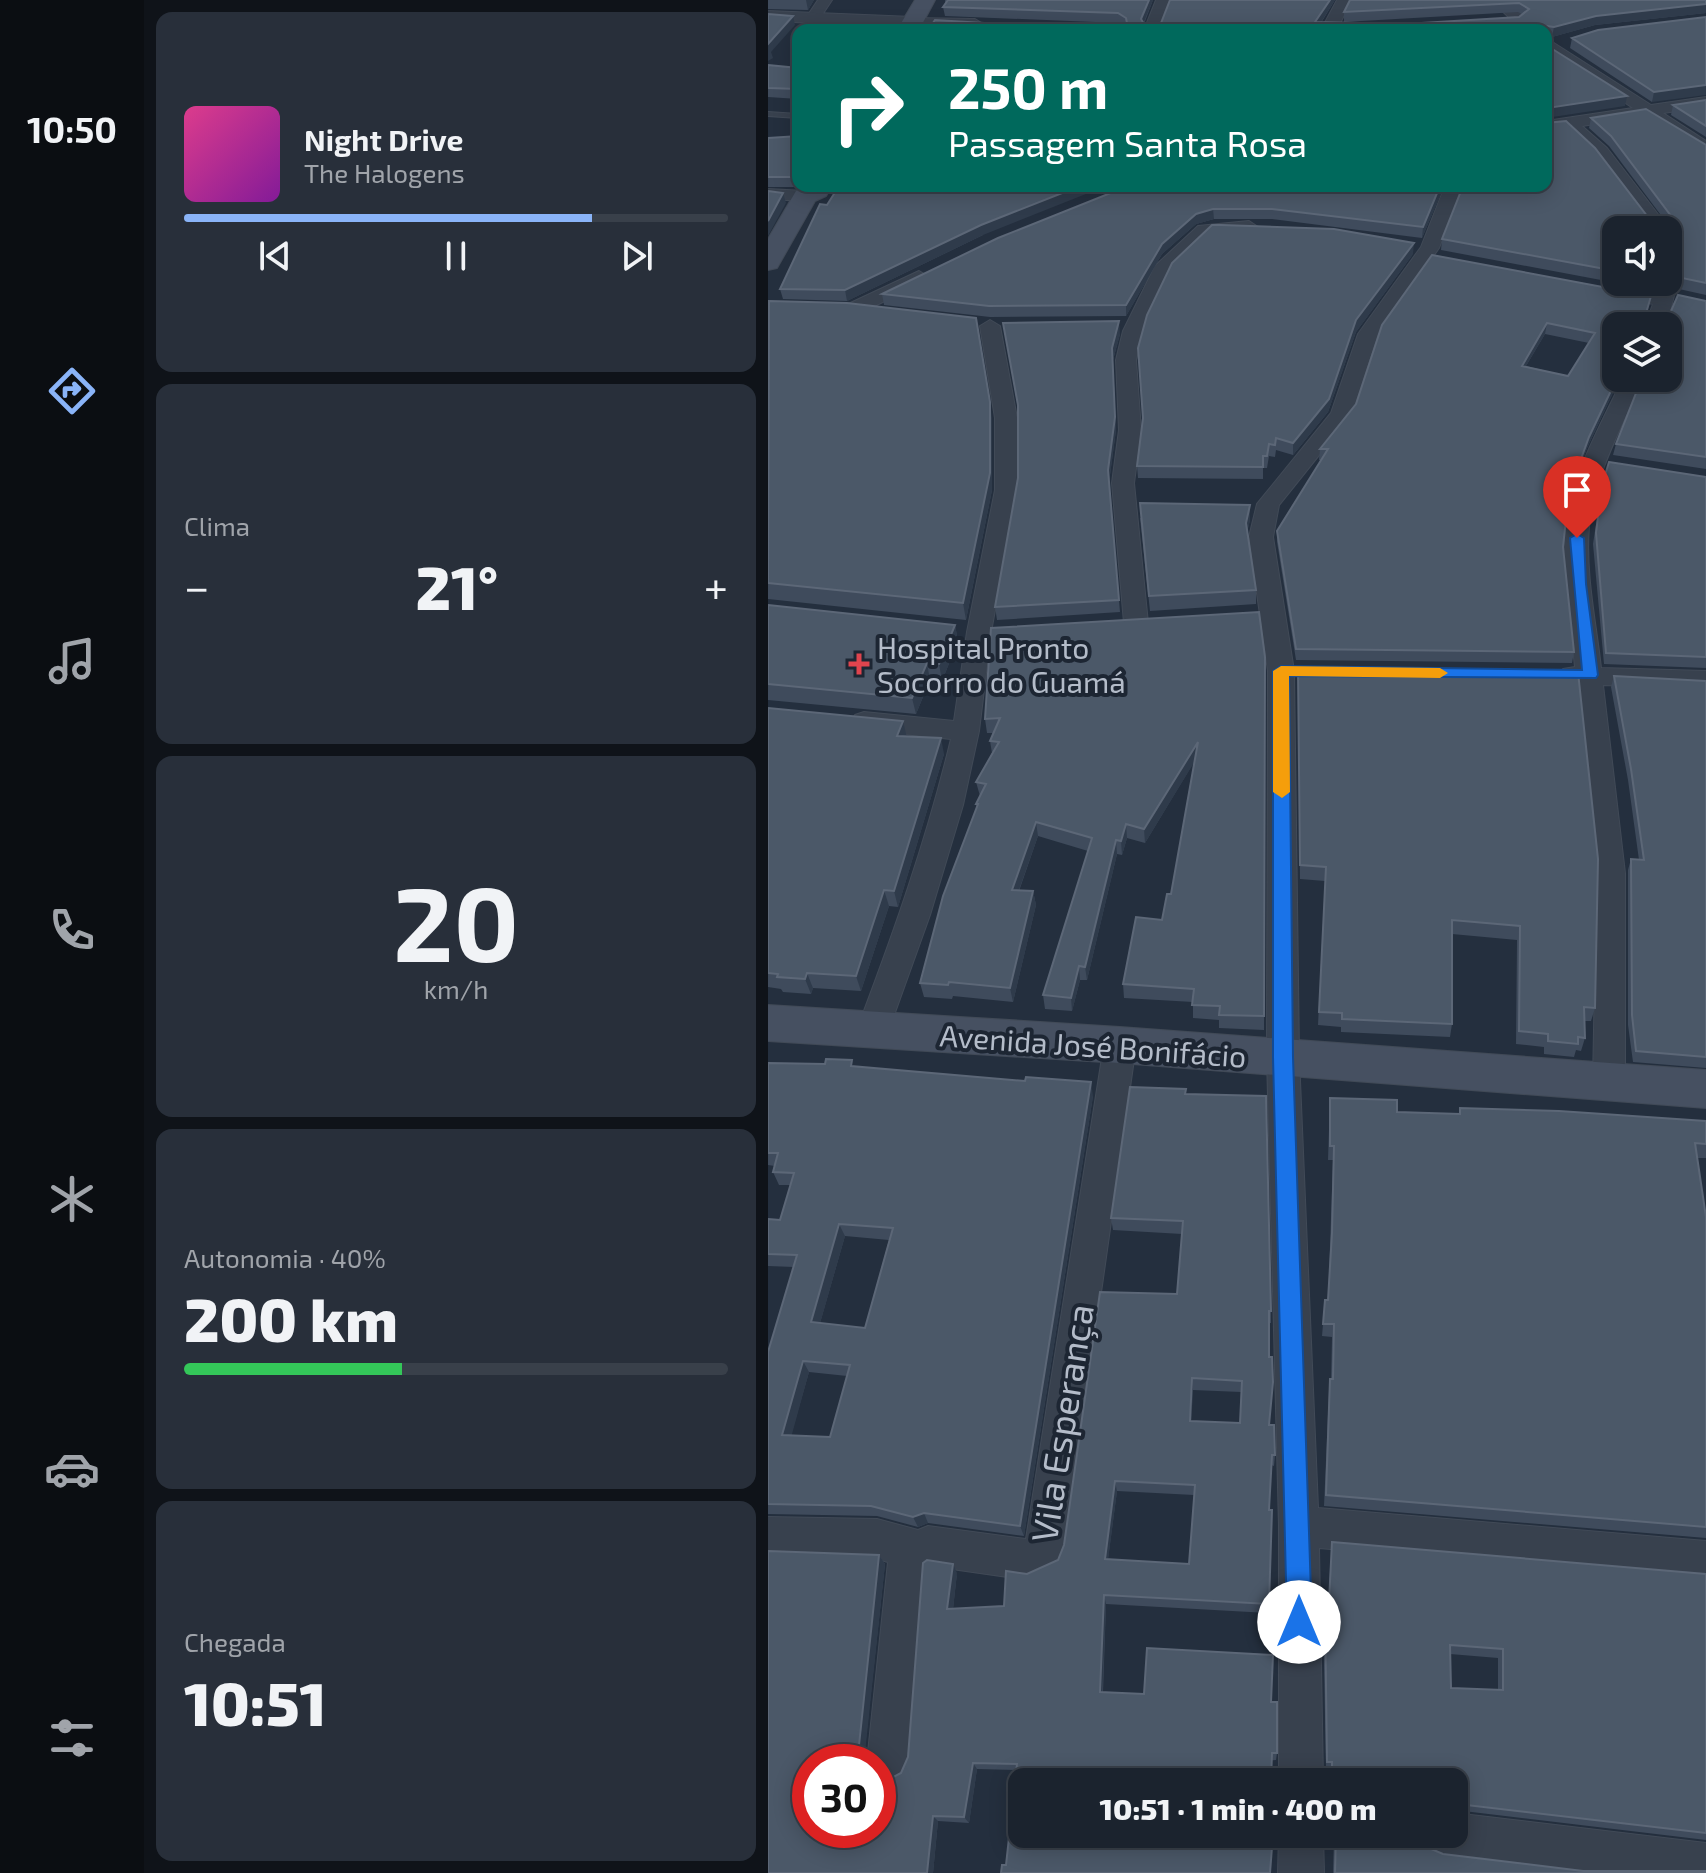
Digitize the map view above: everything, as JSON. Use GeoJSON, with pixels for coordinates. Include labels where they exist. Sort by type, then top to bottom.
{"type":"FeatureCollection","features":[{"type":"Feature","properties":{"kind":"main road"},"geometry":{"type":"LineString","coordinates":[[911,24],[925,0]]}},
{"type":"Feature","properties":{"kind":"main road"},"geometry":{"type":"LineString","coordinates":[[768,262],[812,192]]}},
{"type":"Feature","properties":{"kind":"main road","name":"Avenida José Bonifácio"},"geometry":{"type":"LineString","coordinates":[[768,1023],[872,1032],[1120,1045],[1706,1089]]}},
{"type":"Feature","properties":{"kind":"street"},"geometry":{"type":"LineString","coordinates":[[813,18],[825,0]]}},
{"type":"Feature","properties":{"kind":"street"},"geometry":{"type":"LineString","coordinates":[[1154,24],[1163,0]]}},
{"type":"Feature","properties":{"kind":"street"},"geometry":{"type":"LineString","coordinates":[[1330,24],[1344,0]]}},
{"type":"Feature","properties":{"kind":"street"},"geometry":{"type":"LineString","coordinates":[[1498,0],[1524,24]]}},
{"type":"Feature","properties":{"kind":"street"},"geometry":{"type":"LineString","coordinates":[[768,16],[886,24]]}},
{"type":"Feature","properties":{"kind":"street"},"geometry":{"type":"LineString","coordinates":[[1493,20],[1518,19]]}},
{"type":"Feature","properties":{"kind":"street"},"geometry":{"type":"LineString","coordinates":[[1552,44],[1575,38]]}},
{"type":"Feature","properties":{"kind":"street"},"geometry":{"type":"LineString","coordinates":[[1552,48],[1706,149]]}},
{"type":"Feature","properties":{"kind":"street"},"geometry":{"type":"LineString","coordinates":[[1552,125],[1706,102]]}},
{"type":"Feature","properties":{"kind":"street"},"geometry":{"type":"LineString","coordinates":[[1569,123],[1601,152],[1649,216]]}},
{"type":"Feature","properties":{"kind":"street"},"geometry":{"type":"LineString","coordinates":[[768,194],[798,192]]}},
{"type":"Feature","properties":{"kind":"street"},"geometry":{"type":"LineString","coordinates":[[1301,1768],[1299,1526],[1283,1057],[1297,671],[1271,614],[1261,537],[1268,504],[1341,414],[1368,334],[1431,254],[1452,192]]}},
{"type":"Feature","properties":{"kind":"street"},"geometry":{"type":"LineString","coordinates":[[1136,623],[1123,483],[1130,430],[1127,325],[1162,270],[1205,230],[1221,227],[1275,229]]}},
{"type":"Feature","properties":{"kind":"street"},"geometry":{"type":"LineString","coordinates":[[1404,243],[1431,254]]}},
{"type":"Feature","properties":{"kind":"street"},"geometry":{"type":"LineString","coordinates":[[851,310],[942,266]]}},
{"type":"Feature","properties":{"kind":"street"},"geometry":{"type":"LineString","coordinates":[[1592,286],[1671,297],[1663,312]]}},
{"type":"Feature","properties":{"kind":"street"},"geometry":{"type":"LineString","coordinates":[[830,309],[887,313]]}},
{"type":"Feature","properties":{"kind":"street"},"geometry":{"type":"LineString","coordinates":[[872,1032],[915,915],[949,805],[966,731],[979,632],[1006,490],[1006,418],[989,325]]}},
{"type":"Feature","properties":{"kind":"street"},"geometry":{"type":"LineString","coordinates":[[1609,1082],[1611,873],[1579,584],[1577,538],[1578,520],[1596,462],[1627,392]]}},
{"type":"Feature","properties":{"kind":"street"},"geometry":{"type":"LineString","coordinates":[[1596,462],[1625,467]]}},
{"type":"Feature","properties":{"kind":"street"},"geometry":{"type":"LineString","coordinates":[[1241,616],[1271,614]]}},
{"type":"Feature","properties":{"kind":"street"},"geometry":{"type":"LineString","coordinates":[[1105,625],[1166,621]]}},
{"type":"Feature","properties":{"kind":"street"},"geometry":{"type":"LineString","coordinates":[[949,629],[979,632],[1010,630]]}},
{"type":"Feature","properties":{"kind":"street"},"geometry":{"type":"LineString","coordinates":[[1544,674],[1706,680]]}},
{"type":"Feature","properties":{"kind":"street"},"geometry":{"type":"LineString","coordinates":[[844,719],[966,731]]}},
{"type":"Feature","properties":{"kind":"street","name":"Vila Esperança"},"geometry":{"type":"LineString","coordinates":[[917,1550],[928,1546],[1029,1560],[1044,1554],[1120,1045]]}},
{"type":"Feature","properties":{"kind":"street"},"geometry":{"type":"LineString","coordinates":[[1299,1526],[1706,1561]]}},
{"type":"Feature","properties":{"kind":"street"},"geometry":{"type":"LineString","coordinates":[[768,1537],[877,1539],[917,1550]]}},
{"type":"Feature","properties":{"kind":"street"},"geometry":{"type":"LineString","coordinates":[[891,1744],[905,1569],[910,1556],[917,1550]]}},
{"type":"Feature","properties":{"kind":"street"},"geometry":{"type":"LineString","coordinates":[[1468,1837],[1706,1866]]}},
{"type":"Feature","properties":{"kind":"street"},"geometry":{"type":"LineString","coordinates":[[1301,1848],[1301,1873]]}},
{"type":"Feature","properties":{"kind":"lane"},"geometry":{"type":"LineString","coordinates":[[768,114],[792,116]]}},
{"type":"Feature","properties":{"kind":"building"},"geometry":{"type":"Polygon","coordinates":[[[948,0],[1149,0],[1141,19],[1144,24],[1001,24],[1127,23],[1126,18],[1118,13],[943,7],[948,0]]]}},
{"type":"Feature","properties":{"kind":"building"},"geometry":{"type":"Polygon","coordinates":[[[1170,0],[1330,0],[1315,22],[1405,24],[1144,24],[1161,23],[1170,0]]]}},
{"type":"Feature","properties":{"kind":"building"},"geometry":{"type":"Polygon","coordinates":[[[1350,0],[1706,0],[1706,4],[1596,16],[1554,27],[1552,24],[1405,24],[1519,17],[1529,9],[1519,3],[1344,12],[1350,0]]]}},
{"type":"Feature","properties":{"kind":"building"},"geometry":{"type":"Polygon","coordinates":[[[768,14],[793,16],[768,44],[768,14]]]}},
{"type":"Feature","properties":{"kind":"building"},"geometry":{"type":"Polygon","coordinates":[[[1706,17],[1706,85],[1654,92],[1572,38],[1598,30],[1706,17]]]}},
{"type":"Feature","properties":{"kind":"building"},"geometry":{"type":"Polygon","coordinates":[[[935,20],[1001,24],[932,24],[935,20]]]}},
{"type":"Feature","properties":{"kind":"building"},"geometry":{"type":"Polygon","coordinates":[[[1552,49],[1627,96],[1552,107],[1552,49]]]}},
{"type":"Feature","properties":{"kind":"building"},"geometry":{"type":"Polygon","coordinates":[[[768,65],[792,67],[792,89],[768,88],[768,65]]]}},
{"type":"Feature","properties":{"kind":"building"},"geometry":{"type":"Polygon","coordinates":[[[1706,100],[1706,126],[1673,105],[1706,100]]]}},
{"type":"Feature","properties":{"kind":"building"},"geometry":{"type":"Polygon","coordinates":[[[1646,109],[1706,145],[1706,283],[1682,278],[1682,216],[1671,216],[1611,136],[1591,118],[1646,109]]]}},
{"type":"Feature","properties":{"kind":"building"},"geometry":{"type":"Polygon","coordinates":[[[1566,121],[1595,148],[1647,216],[1602,216],[1602,268],[1442,239],[1461,192],[1552,192],[1552,122],[1566,121]]]}},
{"type":"Feature","properties":{"kind":"building"},"geometry":{"type":"Polygon","coordinates":[[[792,136],[792,177],[768,177],[768,138],[792,136]]]}},
{"type":"Feature","properties":{"kind":"building"},"geometry":{"type":"Polygon","coordinates":[[[768,191],[783,193],[768,221],[768,191]]]}},
{"type":"Feature","properties":{"kind":"building"},"geometry":{"type":"Polygon","coordinates":[[[835,192],[1065,192],[981,225],[845,290],[780,289],[820,204],[827,205],[835,192]]]}},
{"type":"Feature","properties":{"kind":"building"},"geometry":{"type":"Polygon","coordinates":[[[1113,192],[1438,192],[1423,227],[1272,209],[1213,209],[1196,214],[1162,244],[1126,305],[989,306],[882,294],[998,238],[1113,192]]]}},
{"type":"Feature","properties":{"kind":"building"},"geometry":{"type":"Polygon","coordinates":[[[1212,225],[1334,229],[1414,243],[1356,320],[1329,399],[1293,443],[1276,438],[1275,445],[1269,444],[1267,456],[1263,456],[1263,467],[1137,466],[1143,418],[1138,348],[1147,315],[1172,263],[1212,225]]]}},
{"type":"Feature","properties":{"kind":"building"},"geometry":{"type":"Polygon","coordinates":[[[1432,255],[1602,287],[1602,296],[1651,296],[1646,312],[1602,312],[1602,392],[1610,392],[1589,437],[1569,492],[1563,547],[1574,652],[1296,649],[1277,531],[1328,449],[1320,449],[1356,404],[1382,325],[1432,255]],[[1547,323],[1522,366],[1568,376],[1595,333],[1547,323]]]}},
{"type":"Feature","properties":{"kind":"building"},"geometry":{"type":"Polygon","coordinates":[[[1678,296],[1706,301],[1706,457],[1616,444],[1636,392],[1682,392],[1682,312],[1671,312],[1678,296]]]}},
{"type":"Feature","properties":{"kind":"building"},"geometry":{"type":"Polygon","coordinates":[[[769,301],[847,303],[976,318],[990,402],[990,473],[963,603],[768,583],[769,301]]]}},
{"type":"Feature","properties":{"kind":"building"},"geometry":{"type":"Polygon","coordinates":[[[1119,321],[1112,348],[1115,417],[1108,470],[1119,600],[995,607],[1018,478],[1018,405],[1003,323],[1119,321]]]}},
{"type":"Feature","properties":{"kind":"building"},"geometry":{"type":"Polygon","coordinates":[[[1609,462],[1706,477],[1706,657],[1606,653],[1596,533],[1602,485],[1609,462]]]}},
{"type":"Feature","properties":{"kind":"building"},"geometry":{"type":"Polygon","coordinates":[[[1140,503],[1250,505],[1246,523],[1256,590],[1149,596],[1140,503]]]}},
{"type":"Feature","properties":{"kind":"building","name":"Hospital Pronto Socorro do Guamá"},"geometry":{"type":"Polygon","coordinates":[[[768,605],[955,625],[939,664],[927,663],[912,698],[768,684],[768,605]]]}},
{"type":"Feature","properties":{"kind":"building"},"geometry":{"type":"Polygon","coordinates":[[[1259,612],[1265,657],[1264,1016],[1219,1015],[1220,1006],[1192,1005],[1194,989],[1123,984],[1136,917],[1162,920],[1167,894],[1171,894],[1198,742],[1144,829],[1126,824],[1121,841],[1116,840],[1085,967],[1079,966],[1071,998],[1043,995],[1092,838],[1036,822],[1012,890],[1033,891],[1010,988],[949,982],[948,985],[920,983],[943,896],[986,784],[976,782],[999,742],[990,741],[1000,718],[985,719],[991,628],[1259,612]]]}},
{"type":"Feature","properties":{"kind":"building"},"geometry":{"type":"Polygon","coordinates":[[[1298,669],[1578,672],[1598,859],[1595,1008],[1584,1007],[1585,1038],[1578,1037],[1578,1044],[1548,1041],[1548,1034],[1519,1031],[1520,926],[1452,920],[1452,1024],[1342,1019],[1342,1013],[1319,1012],[1326,867],[1300,865],[1298,669]]]}},
{"type":"Feature","properties":{"kind":"building"},"geometry":{"type":"Polygon","coordinates":[[[1614,676],[1706,681],[1706,1057],[1636,1051],[1632,1015],[1631,859],[1644,860],[1614,676]]]}},
{"type":"Feature","properties":{"kind":"building"},"geometry":{"type":"Polygon","coordinates":[[[768,708],[903,721],[897,736],[941,738],[894,891],[884,890],[856,976],[807,973],[805,979],[777,977],[778,974],[768,973],[768,708]]]}},
{"type":"Feature","properties":{"kind":"building"},"geometry":{"type":"Polygon","coordinates":[[[826,1059],[852,1060],[851,1066],[1025,1081],[1026,1077],[1091,1082],[1020,1526],[924,1513],[913,1517],[871,1506],[768,1504],[768,1352],[797,1255],[768,1254],[768,1219],[780,1220],[794,1173],[773,1172],[778,1153],[768,1153],[768,1063],[825,1064],[826,1059]],[[839,1224],[811,1322],[865,1328],[893,1228],[839,1224]],[[803,1361],[782,1435],[830,1437],[850,1365],[803,1361]]]}},
{"type":"Feature","properties":{"kind":"building"},"geometry":{"type":"Polygon","coordinates":[[[1130,1087],[1186,1089],[1185,1094],[1266,1096],[1271,1311],[1269,1357],[1272,1357],[1273,1382],[1269,1425],[1274,1425],[1275,1455],[1272,1455],[1269,1510],[1272,1510],[1269,1604],[1104,1595],[1100,1692],[1144,1694],[1147,1648],[1273,1655],[1271,1702],[1277,1702],[1277,1753],[1272,1753],[1271,1768],[1017,1768],[1017,1764],[973,1763],[964,1817],[933,1816],[927,1873],[768,1873],[768,1551],[879,1555],[859,1744],[792,1744],[792,1848],[896,1848],[896,1776],[901,1773],[908,1757],[923,1563],[927,1560],[953,1564],[947,1609],[1004,1606],[1006,1571],[1027,1574],[1058,1560],[1064,1545],[1100,1292],[1177,1294],[1183,1221],[1111,1218],[1130,1087]],[[1192,1378],[1190,1421],[1240,1423],[1242,1381],[1192,1378]],[[1115,1481],[1105,1559],[1189,1564],[1195,1485],[1115,1481]]]}},
{"type":"Feature","properties":{"kind":"building"},"geometry":{"type":"Polygon","coordinates":[[[1330,1098],[1397,1100],[1397,1112],[1460,1114],[1460,1108],[1706,1121],[1706,1144],[1695,1143],[1706,1217],[1706,1527],[1326,1495],[1334,1324],[1323,1324],[1325,1300],[1328,1300],[1332,1233],[1334,1146],[1330,1146],[1330,1098]]]}},
{"type":"Feature","properties":{"kind":"building"},"geometry":{"type":"Polygon","coordinates":[[[1332,1542],[1706,1574],[1706,1833],[1468,1805],[1468,1768],[1332,1768],[1332,1762],[1327,1762],[1325,1601],[1329,1602],[1332,1542]],[[1450,1645],[1451,1688],[1503,1690],[1503,1649],[1450,1645]]]}},
{"type":"Feature","properties":{"kind":"building"},"geometry":{"type":"Polygon","coordinates":[[[1008,1847],[1272,1848],[1270,1873],[1001,1873],[1002,1865],[1006,1865],[1008,1847]]]}},
{"type":"Feature","properties":{"kind":"building"},"geometry":{"type":"Polygon","coordinates":[[[1336,1848],[1429,1848],[1443,1854],[1583,1871],[1706,1871],[1706,1873],[1335,1873],[1336,1848]]]}},
{"type":"Feature","properties":{"kind":"slow traffic"},"geometry":{"type":"LineString","coordinates":[[1282,792],[1281,671],[1440,673]]}},
{"type":"Feature","properties":{"kind":"place","name":"Hospital Pronto Socorro do Guamá"},"geometry":{"type":"Point","coordinates":[859,664]}},
{"type":"Feature","properties":{"kind":"route"},"geometry":{"type":"LineString","coordinates":[[1299,1622],[1299,1526],[1283,1057],[1281,671],[1591,675],[1579,584],[1577,538]]}}]}
